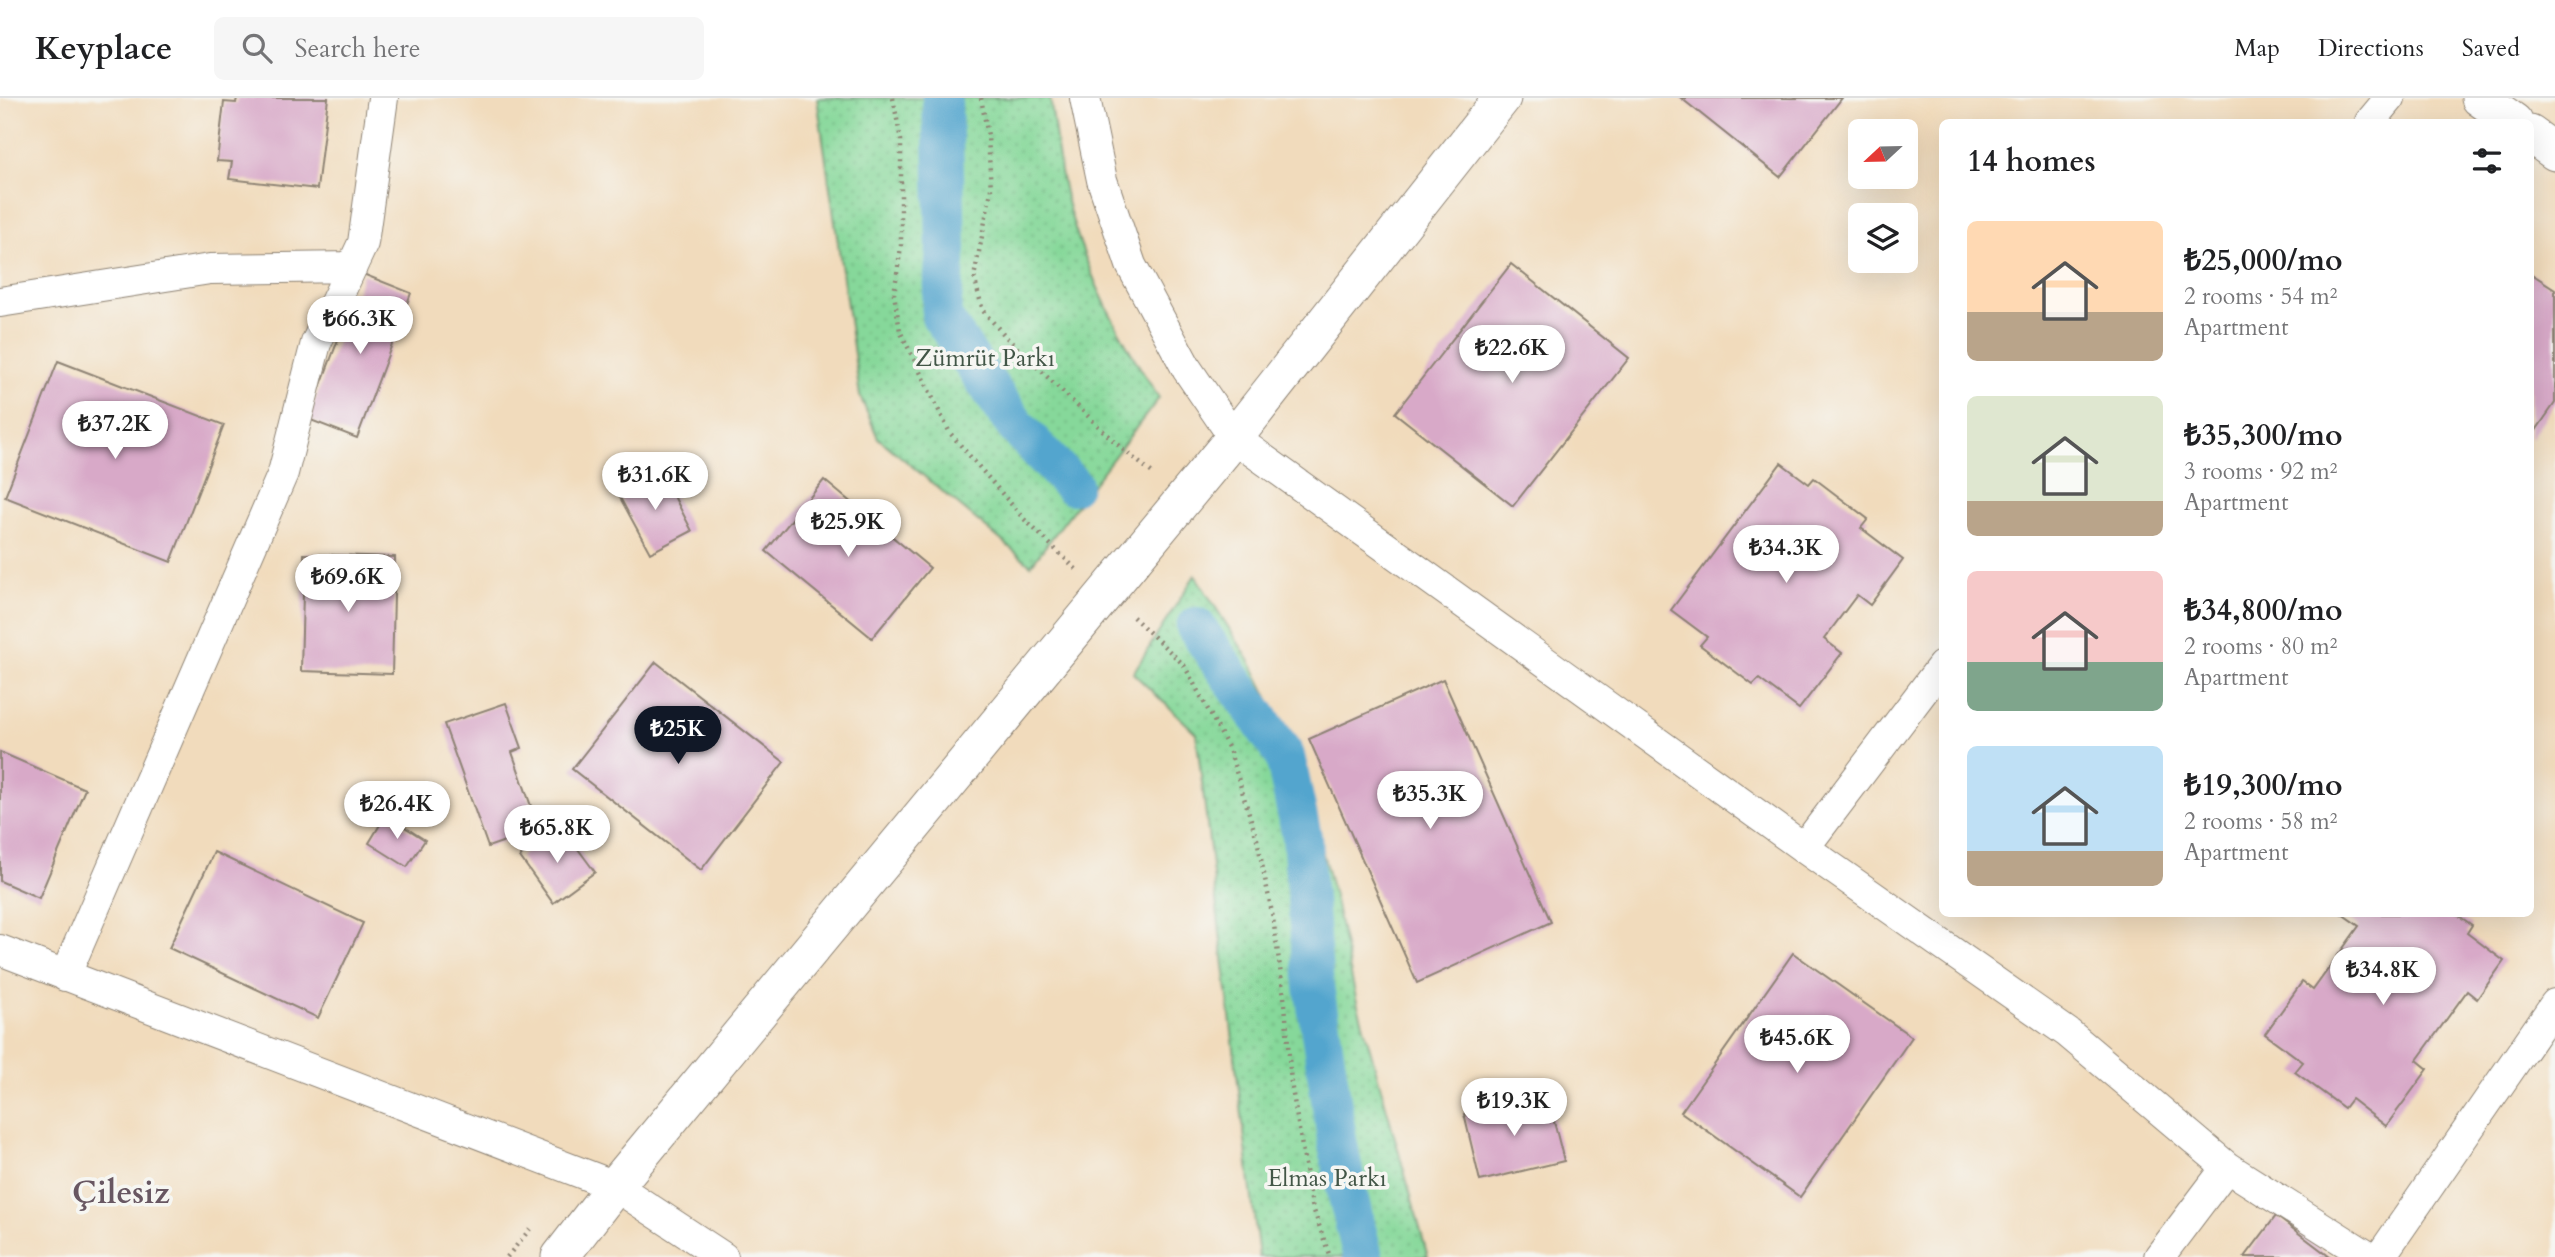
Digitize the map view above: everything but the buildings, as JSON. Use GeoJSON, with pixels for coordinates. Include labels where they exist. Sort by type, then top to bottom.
{"type":"FeatureCollection","features":[{"type":"Feature","properties":{"kind":"street"},"geometry":{"type":"LineString","coordinates":[[65,976],[283,473],[316,343],[363,243],[383,98]]}},
{"type":"Feature","properties":{"kind":"street"},"geometry":{"type":"LineString","coordinates":[[1085,98],[1102,180],[1131,265],[1187,369],[1234,438],[1804,848],[2068,1033],[2227,1167],[2369,1257]]}},
{"type":"Feature","properties":{"kind":"street"},"geometry":{"type":"LineString","coordinates":[[560,1257],[615,1186],[1234,438],[1502,98]]}},
{"type":"Feature","properties":{"kind":"street"},"geometry":{"type":"LineString","coordinates":[[2372,119],[2390,98]]}},
{"type":"Feature","properties":{"kind":"street"},"geometry":{"type":"LineString","coordinates":[[2480,98],[2510,119]]}},
{"type":"Feature","properties":{"kind":"street"},"geometry":{"type":"LineString","coordinates":[[2534,137],[2555,152]]}},
{"type":"Feature","properties":{"kind":"street"},"geometry":{"type":"LineString","coordinates":[[0,302],[210,269],[352,267]]}},
{"type":"Feature","properties":{"kind":"street"},"geometry":{"type":"LineString","coordinates":[[1804,848],[1939,670]]}},
{"type":"Feature","properties":{"kind":"street"},"geometry":{"type":"LineString","coordinates":[[0,950],[615,1186],[723,1257]]}},
{"type":"Feature","properties":{"kind":"street"},"geometry":{"type":"LineString","coordinates":[[2380,1257],[2555,1004]]}},
{"type":"Feature","properties":{"kind":"street"},"geometry":{"type":"LineString","coordinates":[[2159,1257],[2227,1167]]}},
{"type":"Feature","properties":{"kind":"path"},"geometry":{"type":"LineString","coordinates":[[893,98],[901,140],[901,246],[894,294],[900,331],[950,433],[1023,518],[1104,596],[1144,626],[1184,665],[1229,750],[1256,839],[1273,918],[1292,1083],[1312,1205],[1330,1257]]}},
{"type":"Feature","properties":{"kind":"path"},"geometry":{"type":"LineString","coordinates":[[981,98],[988,136],[991,191],[974,277],[984,311],[1008,339],[1121,448],[1185,498]]}},
{"type":"Feature","properties":{"kind":"path"},"geometry":{"type":"LineString","coordinates":[[507,1257],[533,1225]]}},
{"type":"Feature","properties":{"kind":"green space","name":"Zümrüt Parkı"},"geometry":{"type":"Polygon","coordinates":[[[817,98],[1050,98],[1066,196],[1086,260],[1118,330],[1159,398],[1031,565],[878,438],[860,396],[817,98]]]}},
{"type":"Feature","properties":{"kind":"green space","name":"Elmas Parkı"},"geometry":{"type":"Polygon","coordinates":[[[1195,575],[1251,663],[1298,758],[1334,896],[1356,998],[1428,1257],[1259,1257],[1196,733],[1133,673],[1195,575]]]}},
{"type":"Feature","properties":{"kind":"waterway"},"geometry":{"type":"LineString","coordinates":[[942,98],[946,248],[941,316],[1016,426],[1072,485]]}},
{"type":"Feature","properties":{"kind":"waterway"},"geometry":{"type":"LineString","coordinates":[[1196,627],[1285,756],[1302,837],[1314,986],[1337,1139],[1363,1257]]}},
{"type":"Feature","properties":{"kind":"district","name":"Çilesiz"},"geometry":{"type":"Point","coordinates":[121,1192]}}]}
